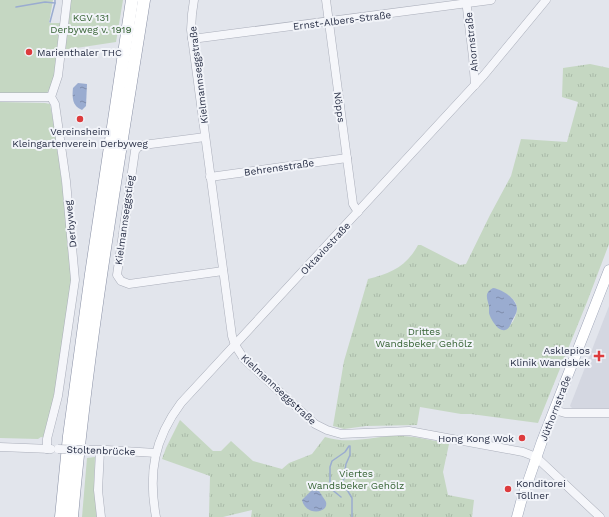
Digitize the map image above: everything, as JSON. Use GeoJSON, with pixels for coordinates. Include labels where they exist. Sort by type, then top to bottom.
{"type":"FeatureCollection","features":[{"type":"Feature","properties":{"kind":"highway"},"geometry":{"type":"LineString","coordinates":[[61,517],[69,436],[91,274],[132,0]]}},
{"type":"Feature","properties":{"kind":"highway"},"geometry":{"type":"LineString","coordinates":[[72,517],[84,401],[95,318],[144,0]]}},
{"type":"Feature","properties":{"kind":"main road","name":"Jüthornstraße"},"geometry":{"type":"LineString","coordinates":[[517,517],[536,457],[609,270]]}},
{"type":"Feature","properties":{"kind":"street"},"geometry":{"type":"LineString","coordinates":[[0,97],[51,97],[58,76],[67,0]]}},
{"type":"Feature","properties":{"kind":"street","name":"Kielmannseggstraße"},"geometry":{"type":"LineString","coordinates":[[194,0],[191,20],[192,39],[232,336],[235,346],[244,359],[315,424],[327,430],[341,434],[409,431],[523,452],[536,457],[600,517]]}},
{"type":"Feature","properties":{"kind":"street","name":"Nöpps"},"geometry":{"type":"LineString","coordinates":[[326,0],[353,204],[358,212]]}},
{"type":"Feature","properties":{"kind":"street","name":"Ernst-Albers-Straße"},"geometry":{"type":"LineString","coordinates":[[192,39],[491,0]]}},
{"type":"Feature","properties":{"kind":"street","name":"Oktaviostraße"},"geometry":{"type":"LineString","coordinates":[[156,517],[152,484],[156,453],[163,432],[174,413],[188,395],[235,346],[475,85],[546,0]]}},
{"type":"Feature","properties":{"kind":"street","name":"Ahornstraße"},"geometry":{"type":"LineString","coordinates":[[467,2],[474,57],[475,85]]}},
{"type":"Feature","properties":{"kind":"street","name":"Derbyweg"},"geometry":{"type":"LineString","coordinates":[[47,449],[47,439],[58,396],[75,280],[66,181],[55,104],[51,97]]}},
{"type":"Feature","properties":{"kind":"street","name":"Kielmannseggstieg"},"geometry":{"type":"LineString","coordinates":[[205,137],[143,145],[138,147],[135,151],[117,275],[121,281],[129,284],[223,271]]}},
{"type":"Feature","properties":{"kind":"street","name":"Behrensstraße"},"geometry":{"type":"LineString","coordinates":[[210,176],[347,158]]}},
{"type":"Feature","properties":{"kind":"street"},"geometry":{"type":"LineString","coordinates":[[554,410],[565,413],[609,413]]}},
{"type":"Feature","properties":{"kind":"street","name":"Stoltenbrücke"},"geometry":{"type":"LineString","coordinates":[[0,447],[156,453]]}},
{"type":"Feature","properties":{"kind":"street"},"geometry":{"type":"LineString","coordinates":[[100,450],[98,490],[101,517]]}},
{"type":"Feature","properties":{"kind":"shaded area","name":"Asklepios Klinik Wandsbek"},"geometry":{"type":"Polygon","coordinates":[[[609,306],[609,408],[572,408],[570,406],[609,306]]]}},
{"type":"Feature","properties":{"kind":"green space","name":"Marienthaler THC"},"geometry":{"type":"Polygon","coordinates":[[[0,0],[53,0],[49,23],[60,23],[58,51],[53,81],[50,89],[45,95],[0,95],[0,0]]]}},
{"type":"Feature","properties":{"kind":"green space","name":"KGV 131 Derbyweg v. 1919"},"geometry":{"type":"Polygon","coordinates":[[[69,0],[123,0],[116,42],[63,50],[69,0]]]}},
{"type":"Feature","properties":{"kind":"green space","name":"Drittes Wandsbeker Gehölz"},"geometry":{"type":"Polygon","coordinates":[[[590,64],[609,68],[609,244],[538,423],[461,414],[420,407],[417,425],[366,426],[344,429],[333,426],[344,361],[368,279],[391,272],[403,264],[418,245],[421,245],[460,265],[466,264],[511,176],[521,139],[567,142],[578,102],[562,97],[563,68],[590,64]],[[497,289],[489,310],[492,318],[501,330],[505,329],[511,324],[516,315],[517,306],[514,300],[497,289]]]}},
{"type":"Feature","properties":{"kind":"green space"},"geometry":{"type":"Polygon","coordinates":[[[0,102],[50,104],[55,130],[65,207],[72,285],[57,397],[45,438],[41,437],[38,439],[0,438],[0,102]]]}},
{"type":"Feature","properties":{"kind":"green space","name":"Viertes Wandsbeker Gehölz"},"geometry":{"type":"Polygon","coordinates":[[[180,420],[213,451],[221,451],[231,441],[253,461],[282,469],[289,463],[312,454],[325,437],[349,440],[405,436],[449,444],[443,472],[448,495],[474,500],[472,517],[251,517],[252,510],[223,517],[209,517],[210,476],[162,459],[180,420]]]}},
{"type":"Feature","properties":{"kind":"green space"},"geometry":{"type":"Polygon","coordinates":[[[95,457],[94,489],[97,517],[82,517],[87,458],[95,457]]]}},
{"type":"Feature","properties":{"kind":"water"},"geometry":{"type":"Polygon","coordinates":[[[78,83],[87,84],[86,106],[82,110],[74,104],[73,98],[73,88],[78,83]]]}},
{"type":"Feature","properties":{"kind":"water"},"geometry":{"type":"Polygon","coordinates":[[[493,288],[501,290],[508,295],[512,298],[516,305],[516,314],[508,329],[505,330],[497,327],[489,313],[487,294],[493,288]]]}},
{"type":"Feature","properties":{"kind":"water"},"geometry":{"type":"Polygon","coordinates":[[[312,490],[319,491],[326,502],[326,506],[321,511],[312,511],[304,505],[302,500],[312,490]]]}},
{"type":"Feature","properties":{"kind":"waterway"},"geometry":{"type":"LineString","coordinates":[[16,7],[45,2],[55,3],[55,0]]}},
{"type":"Feature","properties":{"kind":"waterway"},"geometry":{"type":"LineString","coordinates":[[50,22],[55,3]]}},
{"type":"Feature","properties":{"kind":"waterway"},"geometry":{"type":"LineString","coordinates":[[341,497],[330,488],[330,467],[332,461],[345,452],[350,446],[350,455],[346,464],[343,483],[352,498],[352,517]]}},
{"type":"Feature","properties":{"kind":"place","name":"Marienthaler THC"},"geometry":{"type":"Point","coordinates":[29,52]}},
{"type":"Feature","properties":{"kind":"place","name":"Vereinsheim Kleingartenverein Derbyweg"},"geometry":{"type":"Point","coordinates":[80,119]}},
{"type":"Feature","properties":{"kind":"place","name":"Asklepios Klinik Wandsbek"},"geometry":{"type":"Point","coordinates":[599,356]}},
{"type":"Feature","properties":{"kind":"place","name":"Hong Kong Wok"},"geometry":{"type":"Point","coordinates":[522,438]}},
{"type":"Feature","properties":{"kind":"place","name":"Konditorei Töllner"},"geometry":{"type":"Point","coordinates":[508,489]}}]}
